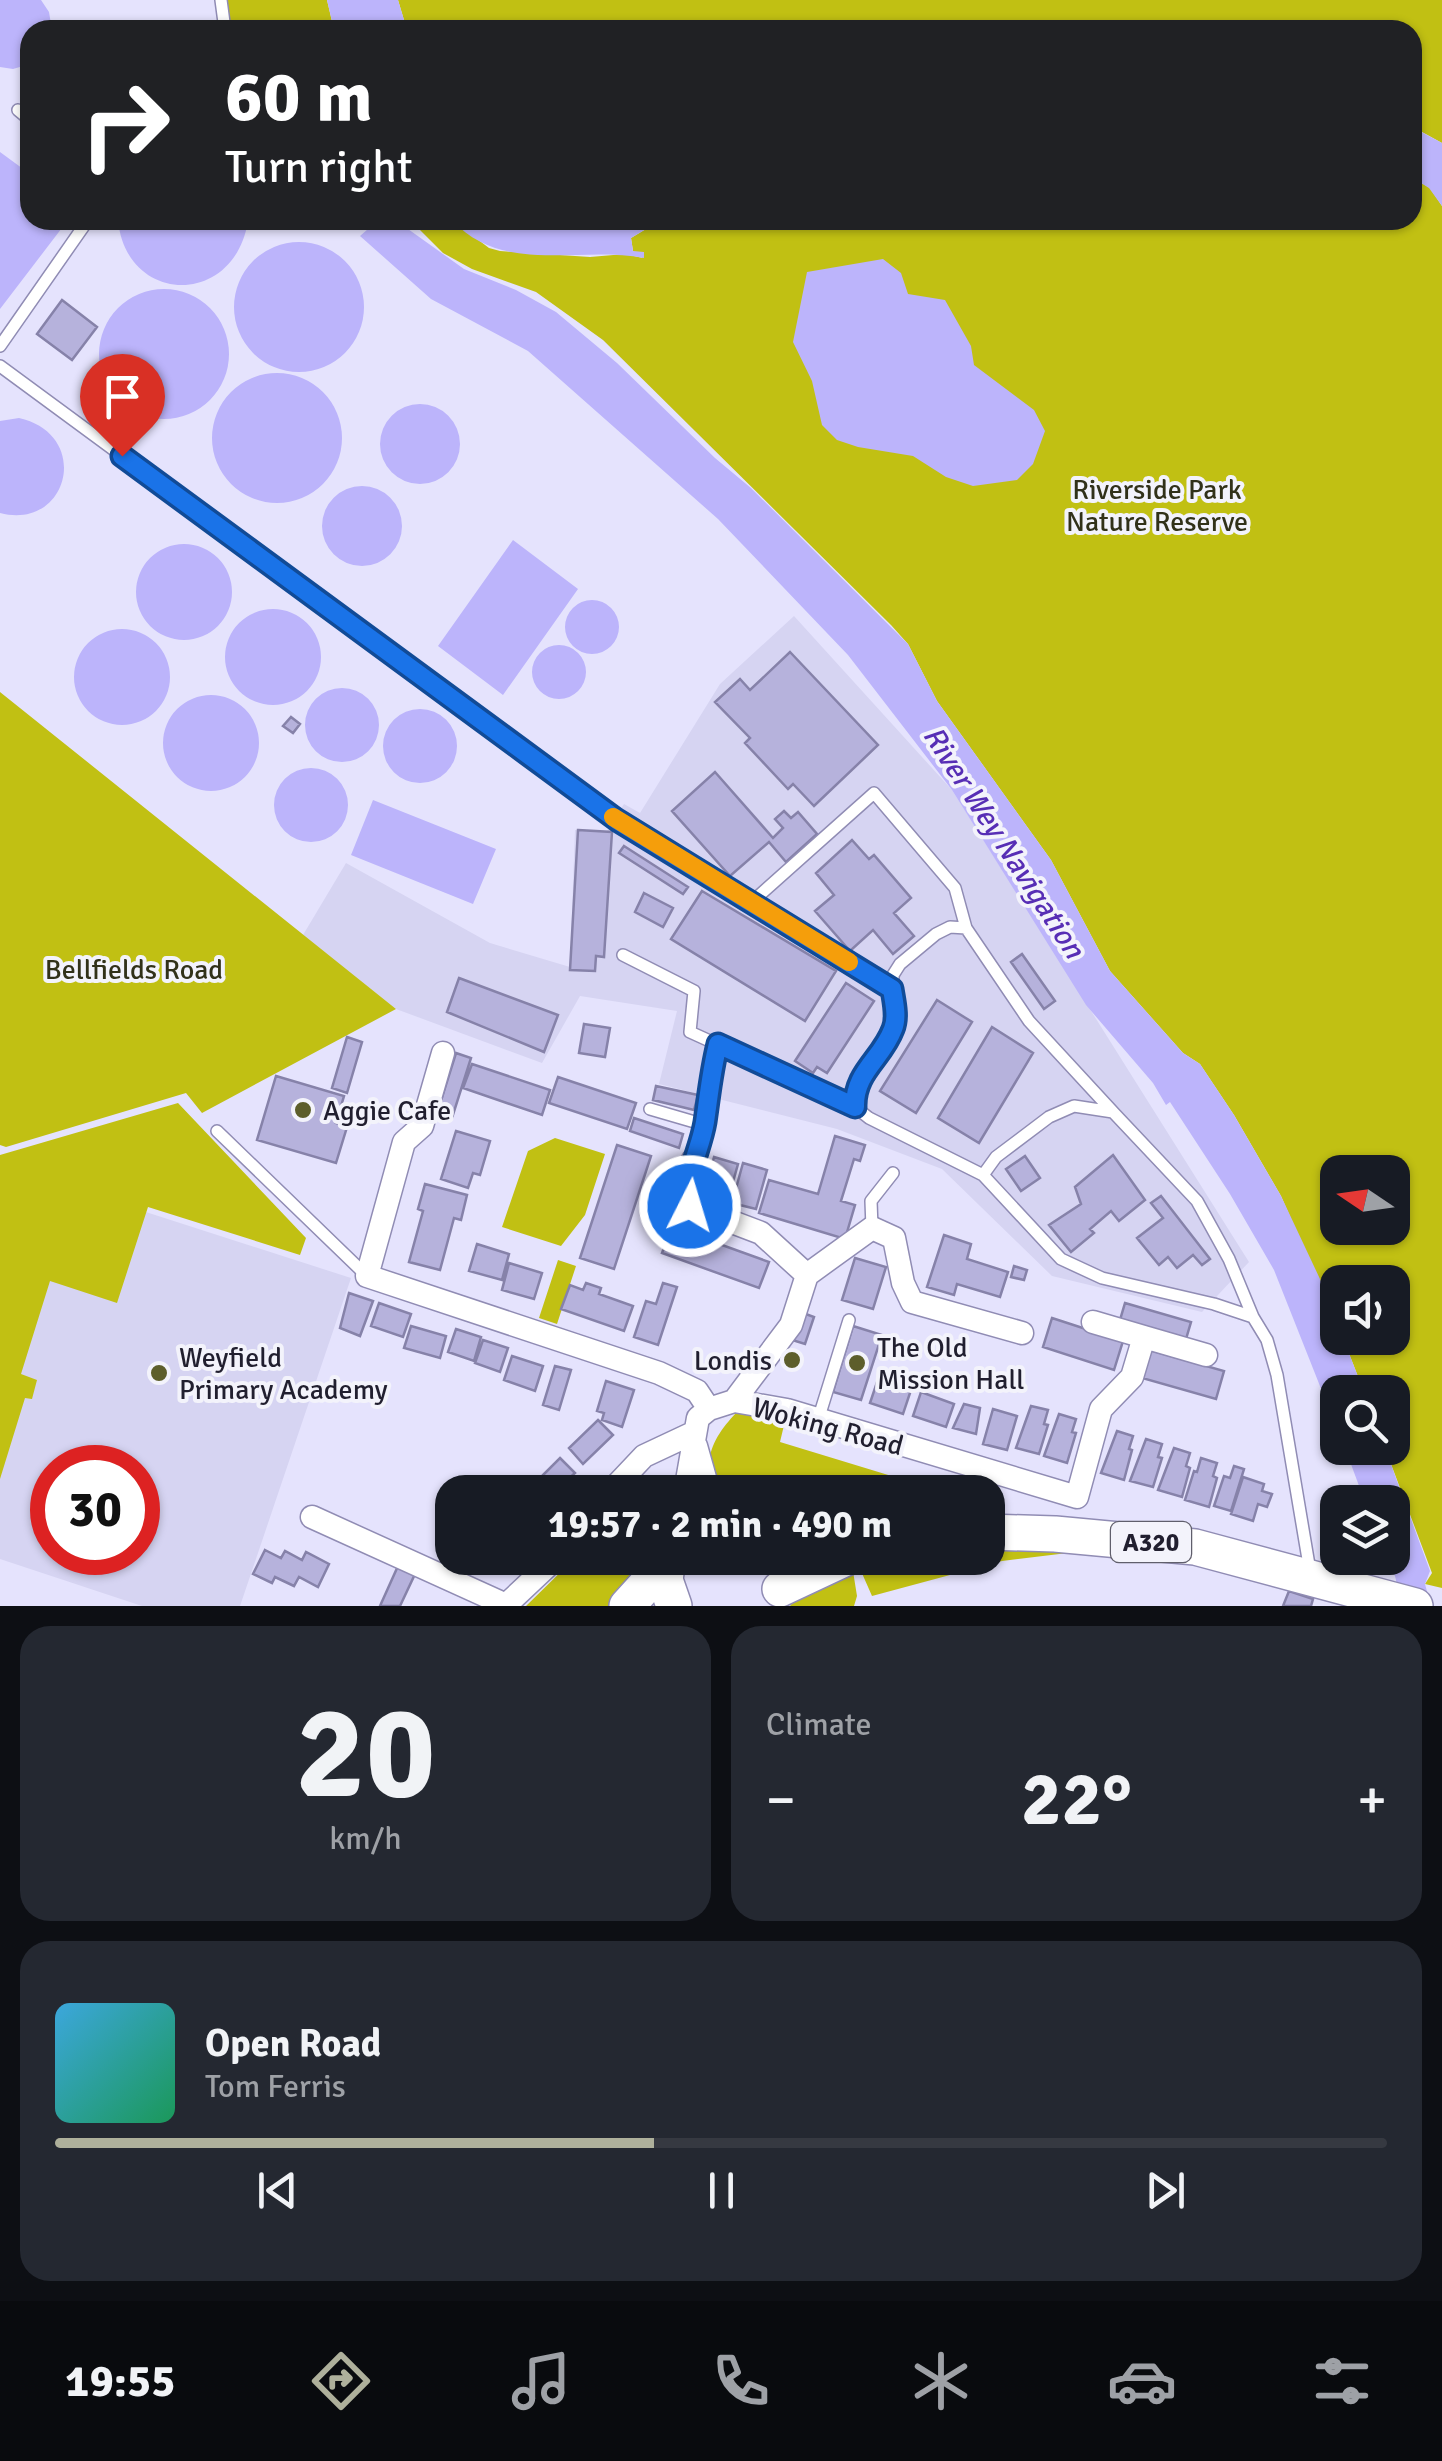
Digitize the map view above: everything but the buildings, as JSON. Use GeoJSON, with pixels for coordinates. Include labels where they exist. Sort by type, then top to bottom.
{"type":"FeatureCollection","features":[{"type":"Feature","properties":{"kind":"main road","name":"A320"},"geometry":{"type":"LineString","coordinates":[[1005,1533],[1195,1547],[1403,1603]]}},
{"type":"Feature","properties":{"kind":"main road"},"geometry":{"type":"LineString","coordinates":[[626,1606],[653,1575]]}},
{"type":"Feature","properties":{"kind":"main road"},"geometry":{"type":"LineString","coordinates":[[667,1575],[668,1596],[674,1606]]}},
{"type":"Feature","properties":{"kind":"main road"},"geometry":{"type":"LineString","coordinates":[[778,1584],[802,1575]]}},
{"type":"Feature","properties":{"kind":"street"},"geometry":{"type":"LineString","coordinates":[[443,1052],[422,1126],[404,1142],[367,1276],[659,1374],[697,1392],[709,1409],[698,1418],[693,1433],[687,1475]]}},
{"type":"Feature","properties":{"kind":"street"},"geometry":{"type":"LineString","coordinates":[[693,1160],[686,1188],[690,1206],[761,1233],[807,1275]]}},
{"type":"Feature","properties":{"kind":"street"},"geometry":{"type":"LineString","coordinates":[[734,1401],[792,1325],[807,1275],[872,1228],[894,1238],[903,1283],[912,1302],[1022,1333]]}},
{"type":"Feature","properties":{"kind":"street"},"geometry":{"type":"LineString","coordinates":[[1093,1322],[1206,1356]]}},
{"type":"Feature","properties":{"kind":"street","name":"Woking Road"},"geometry":{"type":"LineString","coordinates":[[709,1409],[734,1401],[760,1403],[1077,1498],[1101,1408],[1132,1377],[1144,1338]]}},
{"type":"Feature","properties":{"kind":"street"},"geometry":{"type":"LineString","coordinates":[[626,1475],[644,1456],[693,1433]]}},
{"type":"Feature","properties":{"kind":"street"},"geometry":{"type":"LineString","coordinates":[[693,1433],[704,1475]]}},
{"type":"Feature","properties":{"kind":"street"},"geometry":{"type":"LineString","coordinates":[[312,1517],[506,1606],[538,1575]]}},
{"type":"Feature","properties":{"kind":"lane"},"geometry":{"type":"LineString","coordinates":[[0,346],[81,230]]}},
{"type":"Feature","properties":{"kind":"lane"},"geometry":{"type":"LineString","coordinates":[[0,366],[617,820],[892,989]]}},
{"type":"Feature","properties":{"kind":"lane"},"geometry":{"type":"LineString","coordinates":[[753,901],[874,793],[955,888],[966,928],[1029,1022],[1197,1201],[1229,1258],[1252,1318],[1268,1340],[1311,1578]]}},
{"type":"Feature","properties":{"kind":"lane"},"geometry":{"type":"LineString","coordinates":[[855,1107],[854,1089],[894,1029],[893,975],[900,964],[936,934],[950,928],[966,928]]}},
{"type":"Feature","properties":{"kind":"lane"},"geometry":{"type":"LineString","coordinates":[[623,955],[694,991],[690,1032],[855,1107],[868,1118],[983,1175],[1061,1259],[1102,1278],[1214,1304],[1252,1318]]}},
{"type":"Feature","properties":{"kind":"lane"},"geometry":{"type":"LineString","coordinates":[[693,1160],[705,1124],[707,1090],[718,1044]]}},
{"type":"Feature","properties":{"kind":"lane"},"geometry":{"type":"LineString","coordinates":[[983,1175],[996,1157],[1049,1116],[1074,1106],[1113,1112]]}},
{"type":"Feature","properties":{"kind":"lane"},"geometry":{"type":"LineString","coordinates":[[650,1109],[705,1124]]}},
{"type":"Feature","properties":{"kind":"lane"},"geometry":{"type":"LineString","coordinates":[[217,1132],[367,1276]]}},
{"type":"Feature","properties":{"kind":"lane"},"geometry":{"type":"LineString","coordinates":[[872,1228],[871,1202],[893,1173]]}},
{"type":"Feature","properties":{"kind":"lane"},"geometry":{"type":"LineString","coordinates":[[818,1420],[849,1320]]}},
{"type":"Feature","properties":{"kind":"shaded area"},"geometry":{"type":"Polygon","coordinates":[[[794,616],[952,790],[1249,1262],[1202,1312],[1052,1276],[942,1169],[837,1129],[659,1084],[677,1011],[580,996],[542,1063],[396,1009],[303,935],[346,863],[490,943],[570,967],[575,830],[607,831],[624,804],[640,813],[720,684],[794,616]]]}},
{"type":"Feature","properties":{"kind":"shaded area","name":"Weyfield Primary Academy"},"geometry":{"type":"Polygon","coordinates":[[[0,1165],[351,1278],[240,1606],[142,1606],[48,1575],[160,1575],[160,1445],[30,1445],[30,1569],[0,1559],[0,1165]]]}},
{"type":"Feature","properties":{"kind":"green space"},"geometry":{"type":"Polygon","coordinates":[[[227,0],[327,0],[332,20],[230,20],[227,0]]]}},
{"type":"Feature","properties":{"kind":"green space"},"geometry":{"type":"Polygon","coordinates":[[[398,0],[1442,0],[1442,143],[1422,132],[1422,20],[404,20],[398,0]]]}},
{"type":"Feature","properties":{"kind":"green space","name":"Riverside Park Nature Reserve"},"geometry":{"type":"Polygon","coordinates":[[[1422,183],[1442,206],[1442,1588],[1425,1584],[1432,1573],[1410,1514],[1410,1485],[1399,1485],[1391,1465],[1410,1465],[1410,1375],[1357,1375],[1350,1355],[1410,1355],[1410,1265],[1320,1265],[1320,1285],[1281,1196],[1234,1115],[1200,1064],[1183,1053],[1110,971],[1051,860],[937,701],[908,644],[603,340],[536,292],[472,269],[443,253],[420,230],[465,230],[489,248],[500,251],[590,257],[625,254],[643,258],[633,251],[631,238],[644,230],[1422,230],[1422,183]]]}},
{"type":"Feature","properties":{"kind":"green space","name":"Bellfields Road"},"geometry":{"type":"Polygon","coordinates":[[[0,692],[396,1009],[202,1113],[186,1093],[6,1147],[0,1145],[0,692]]]}},
{"type":"Feature","properties":{"kind":"green space"},"geometry":{"type":"Polygon","coordinates":[[[178,1103],[306,1238],[300,1255],[148,1207],[117,1303],[50,1281],[21,1374],[37,1380],[32,1399],[25,1398],[0,1479],[0,1155],[178,1103]]]}},
{"type":"Feature","properties":{"kind":"green space"},"geometry":{"type":"Polygon","coordinates":[[[555,1138],[605,1154],[585,1215],[561,1246],[502,1227],[528,1151],[555,1138]]]}},
{"type":"Feature","properties":{"kind":"green space"},"geometry":{"type":"Polygon","coordinates":[[[558,1260],[576,1266],[557,1324],[539,1318],[558,1260]]]}},
{"type":"Feature","properties":{"kind":"green space"},"geometry":{"type":"Polygon","coordinates":[[[736,1413],[768,1415],[785,1421],[780,1442],[888,1475],[712,1475],[711,1452],[736,1413]]]}},
{"type":"Feature","properties":{"kind":"green space"},"geometry":{"type":"Polygon","coordinates":[[[1005,1545],[1109,1548],[1005,1561],[1005,1545]]]}},
{"type":"Feature","properties":{"kind":"green space"},"geometry":{"type":"Polygon","coordinates":[[[558,1575],[635,1575],[612,1606],[526,1606],[558,1575]]]}},
{"type":"Feature","properties":{"kind":"green space"},"geometry":{"type":"Polygon","coordinates":[[[832,1575],[854,1575],[857,1596],[854,1606],[790,1606],[802,1590],[832,1575]]]}},
{"type":"Feature","properties":{"kind":"green space"},"geometry":{"type":"Polygon","coordinates":[[[863,1575],[950,1575],[872,1596],[863,1575]]]}},
{"type":"Feature","properties":{"kind":"water"},"geometry":{"type":"Polygon","coordinates":[[[0,0],[41,0],[50,20],[20,20],[20,67],[0,67],[0,0]]]}},
{"type":"Feature","properties":{"kind":"water"},"geometry":{"type":"Polygon","coordinates":[[[327,0],[398,0],[404,20],[332,20],[327,0]]]}},
{"type":"Feature","properties":{"kind":"water"},"geometry":{"type":"Polygon","coordinates":[[[1422,132],[1442,143],[1442,206],[1422,184],[1422,132]]]}},
{"type":"Feature","properties":{"kind":"water"},"geometry":{"type":"Polygon","coordinates":[[[0,152],[20,167],[20,230],[60,230],[0,309],[0,152]]]}},
{"type":"Feature","properties":{"kind":"water"},"geometry":{"type":"Polygon","coordinates":[[[120,230],[245,230],[239,249],[223,270],[203,281],[181,285],[159,281],[140,268],[125,248],[120,230]]]}},
{"type":"Feature","properties":{"kind":"water","name":"River Wey Navigation"},"geometry":{"type":"Polygon","coordinates":[[[367,230],[409,230],[464,269],[556,312],[617,363],[751,488],[908,644],[937,701],[1051,860],[1110,971],[1183,1053],[1200,1064],[1234,1115],[1281,1196],[1320,1279],[1320,1355],[1350,1355],[1357,1375],[1320,1375],[1320,1386],[1274,1270],[1230,1194],[1170,1102],[1166,1105],[1153,1083],[1086,1005],[952,790],[848,655],[718,519],[528,351],[431,299],[360,236],[367,230]]]}},
{"type":"Feature","properties":{"kind":"water"},"geometry":{"type":"Polygon","coordinates":[[[464,230],[644,230],[631,238],[633,251],[644,252],[644,258],[518,253],[494,248],[464,230]]]}},
{"type":"Feature","properties":{"kind":"water"},"geometry":{"type":"Polygon","coordinates":[[[299,242],[324,247],[345,261],[359,282],[364,307],[359,332],[345,353],[324,367],[299,372],[274,367],[253,353],[239,332],[234,307],[239,282],[253,261],[274,247],[299,242]]]}},
{"type":"Feature","properties":{"kind":"water"},"geometry":{"type":"Polygon","coordinates":[[[883,259],[901,273],[908,294],[945,300],[971,346],[974,365],[1034,410],[1045,431],[1033,464],[1017,480],[973,486],[946,477],[913,456],[837,440],[822,425],[812,381],[793,342],[807,272],[883,259]]]}},
{"type":"Feature","properties":{"kind":"water"},"geometry":{"type":"Polygon","coordinates":[[[164,289],[189,294],[210,308],[224,329],[229,354],[224,379],[210,400],[189,414],[164,419],[139,414],[118,400],[104,379],[99,354],[104,329],[118,308],[139,294],[164,289]]]}},
{"type":"Feature","properties":{"kind":"water"},"geometry":{"type":"Polygon","coordinates":[[[277,373],[302,378],[323,392],[337,413],[342,438],[337,463],[323,484],[302,498],[277,503],[252,498],[231,484],[217,463],[212,438],[217,413],[231,392],[252,378],[277,373]]]}},
{"type":"Feature","properties":{"kind":"water"},"geometry":{"type":"Polygon","coordinates":[[[420,404],[435,407],[448,416],[457,429],[457,459],[448,472],[435,481],[420,484],[405,481],[392,472],[383,459],[380,444],[383,429],[392,416],[405,407],[420,404]]]}},
{"type":"Feature","properties":{"kind":"water"},"geometry":{"type":"Polygon","coordinates":[[[19,418],[42,428],[57,443],[63,460],[63,479],[55,495],[42,508],[23,515],[0,513],[0,421],[19,418]]]}},
{"type":"Feature","properties":{"kind":"water"},"geometry":{"type":"Polygon","coordinates":[[[362,486],[377,489],[390,498],[399,511],[399,541],[390,554],[377,563],[362,566],[347,563],[334,554],[325,541],[322,526],[325,511],[334,498],[347,489],[362,486]]]}},
{"type":"Feature","properties":{"kind":"water"},"geometry":{"type":"Polygon","coordinates":[[[513,540],[578,589],[503,695],[438,646],[513,540]]]}},
{"type":"Feature","properties":{"kind":"water"},"geometry":{"type":"Polygon","coordinates":[[[175,544],[193,544],[211,552],[224,565],[232,592],[229,611],[211,632],[193,640],[175,640],[157,632],[144,619],[136,601],[136,583],[144,565],[157,552],[175,544]]]}},
{"type":"Feature","properties":{"kind":"water"},"geometry":{"type":"Polygon","coordinates":[[[592,600],[611,608],[619,627],[611,646],[592,654],[573,646],[565,627],[573,608],[592,600]]]}},
{"type":"Feature","properties":{"kind":"water"},"geometry":{"type":"Polygon","coordinates":[[[264,609],[282,609],[300,617],[313,630],[321,657],[318,676],[300,697],[282,705],[264,705],[246,697],[233,684],[225,666],[225,648],[233,630],[246,617],[264,609]]]}},
{"type":"Feature","properties":{"kind":"water"},"geometry":{"type":"Polygon","coordinates":[[[113,629],[131,629],[149,637],[162,650],[170,677],[167,696],[149,717],[131,725],[113,725],[95,717],[82,704],[74,686],[74,668],[82,650],[95,637],[113,629]]]}},
{"type":"Feature","properties":{"kind":"water"},"geometry":{"type":"Polygon","coordinates":[[[559,645],[578,653],[586,672],[578,691],[559,699],[540,691],[532,672],[540,653],[559,645]]]}},
{"type":"Feature","properties":{"kind":"water"},"geometry":{"type":"Polygon","coordinates":[[[342,688],[368,699],[379,725],[368,751],[342,762],[316,751],[305,725],[316,699],[342,688]]]}},
{"type":"Feature","properties":{"kind":"water"},"geometry":{"type":"Polygon","coordinates":[[[202,695],[220,695],[238,703],[251,716],[259,743],[256,762],[238,783],[220,791],[202,791],[184,783],[171,770],[163,752],[163,734],[171,716],[184,703],[202,695]]]}},
{"type":"Feature","properties":{"kind":"water"},"geometry":{"type":"Polygon","coordinates":[[[420,709],[446,720],[457,746],[446,772],[420,783],[394,772],[383,746],[394,720],[420,709]]]}},
{"type":"Feature","properties":{"kind":"water"},"geometry":{"type":"Polygon","coordinates":[[[311,768],[337,779],[348,805],[337,831],[311,842],[285,831],[274,805],[285,779],[311,768]]]}},
{"type":"Feature","properties":{"kind":"water"},"geometry":{"type":"Polygon","coordinates":[[[373,800],[496,849],[473,904],[351,855],[373,800]]]}},
{"type":"Feature","properties":{"kind":"water"},"geometry":{"type":"Polygon","coordinates":[[[1351,1465],[1391,1465],[1399,1485],[1359,1485],[1351,1465]]]}},
{"type":"Feature","properties":{"kind":"water"},"geometry":{"type":"Polygon","coordinates":[[[1410,1516],[1430,1571],[1425,1584],[1431,1606],[1402,1606],[1395,1576],[1410,1575],[1410,1516]]]}},
{"type":"Feature","properties":{"kind":"slow traffic"},"geometry":{"type":"LineString","coordinates":[[613,817],[849,962]]}},
{"type":"Feature","properties":{"kind":"place","name":"Aggie Cafe"},"geometry":{"type":"Point","coordinates":[303,1110]}},
{"type":"Feature","properties":{"kind":"place","name":"Londis"},"geometry":{"type":"Point","coordinates":[792,1360]}},
{"type":"Feature","properties":{"kind":"place","name":"The Old Mission Hall"},"geometry":{"type":"Point","coordinates":[857,1363]}},
{"type":"Feature","properties":{"kind":"place","name":"Weyfield Primary Academy"},"geometry":{"type":"Point","coordinates":[159,1373]}},
{"type":"Feature","properties":{"kind":"route"},"geometry":{"type":"LineString","coordinates":[[122,456],[617,820],[892,989],[894,1029],[854,1089],[855,1107],[718,1044],[707,1090],[705,1124],[686,1188],[690,1206]]}}]}
